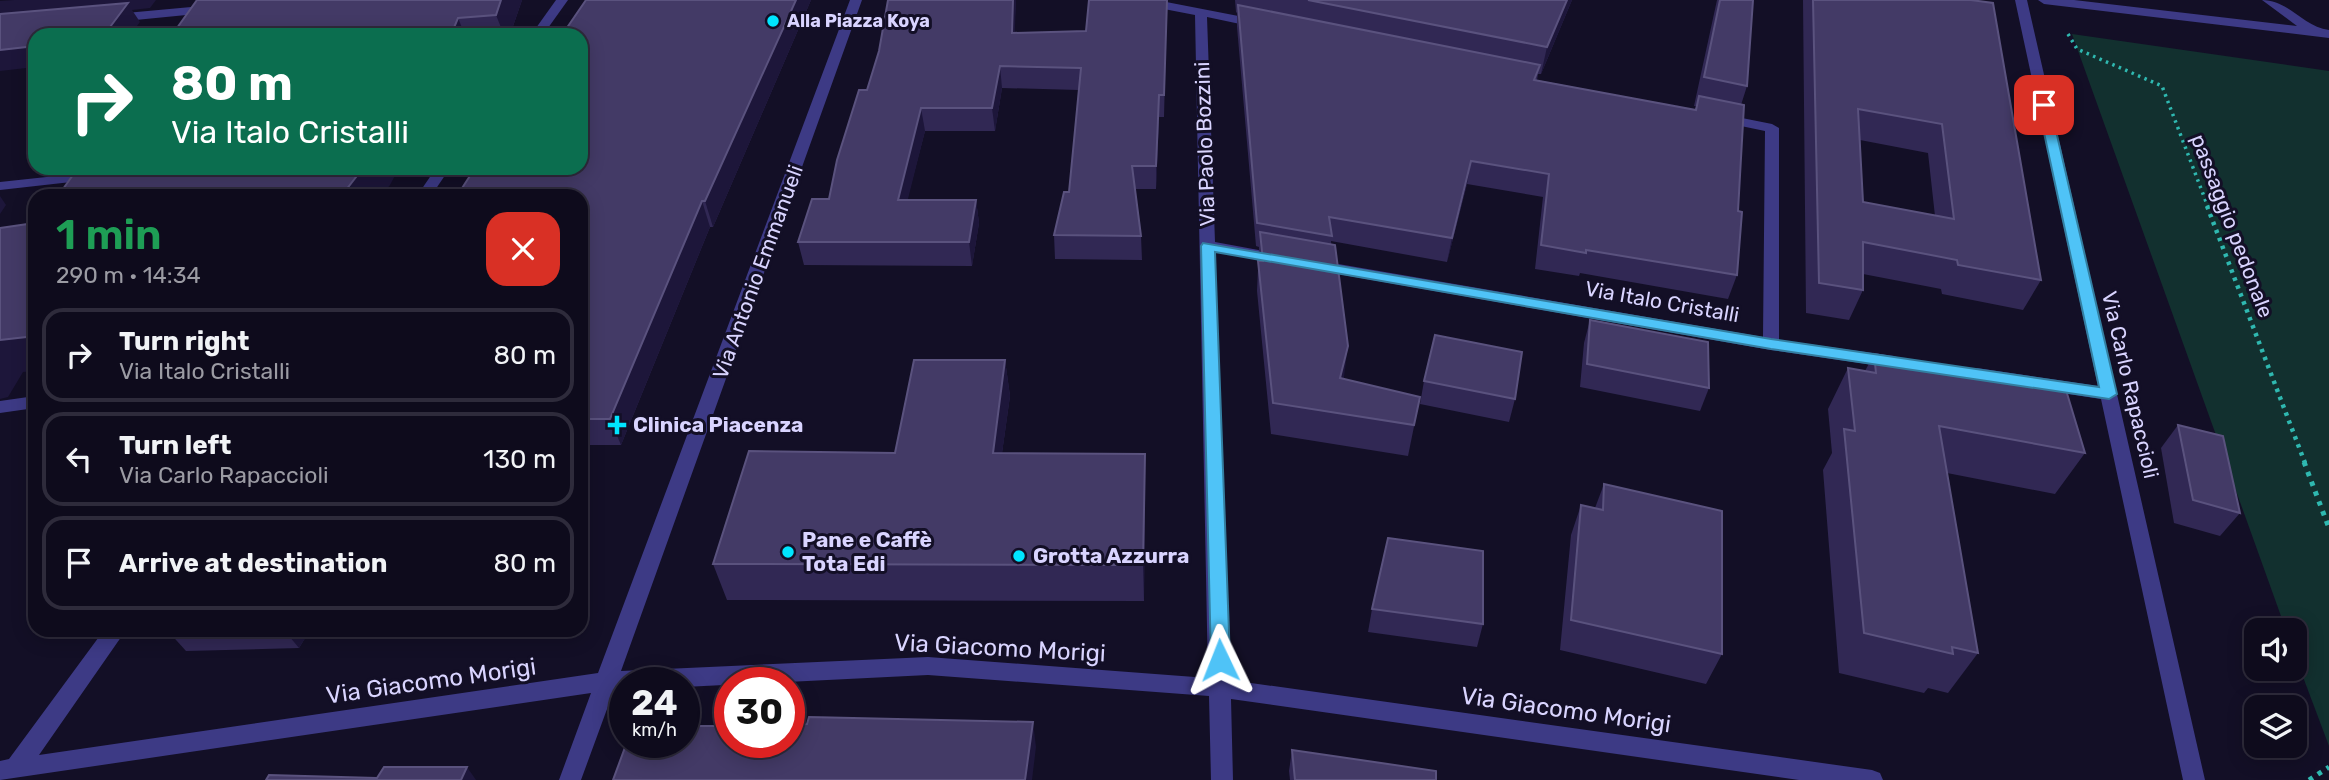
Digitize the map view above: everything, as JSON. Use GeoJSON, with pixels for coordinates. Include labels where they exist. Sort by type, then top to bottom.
{"type":"FeatureCollection","features":[{"type":"Feature","properties":{"kind":"street"},"geometry":{"type":"LineString","coordinates":[[542,28],[562,0]]}},
{"type":"Feature","properties":{"kind":"street","name":"Via Antonio Emmanueli"},"geometry":{"type":"LineString","coordinates":[[570,780],[856,0]]}},
{"type":"Feature","properties":{"kind":"street"},"geometry":{"type":"LineString","coordinates":[[1138,0],[1269,26]]}},
{"type":"Feature","properties":{"kind":"street","name":"Via Carlo Rapaccioli"},"geometry":{"type":"LineString","coordinates":[[2021,0],[2194,780]]}},
{"type":"Feature","properties":{"kind":"street"},"geometry":{"type":"LineString","coordinates":[[2044,0],[2329,34]]}},
{"type":"Feature","properties":{"kind":"street"},"geometry":{"type":"LineString","coordinates":[[2268,0],[2311,32]]}},
{"type":"Feature","properties":{"kind":"street"},"geometry":{"type":"LineString","coordinates":[[108,18],[229,7]]}},
{"type":"Feature","properties":{"kind":"street","name":"Via Paolo Bozzini"},"geometry":{"type":"LineString","coordinates":[[1201,12],[1222,780]]}},
{"type":"Feature","properties":{"kind":"street"},"geometry":{"type":"LineString","coordinates":[[1704,114],[1772,128],[1771,344]]}},
{"type":"Feature","properties":{"kind":"street"},"geometry":{"type":"LineString","coordinates":[[0,186],[104,175]]}},
{"type":"Feature","properties":{"kind":"street","name":"Via Italo Cristalli"},"geometry":{"type":"LineString","coordinates":[[1208,246],[1771,344],[1906,364]]}},
{"type":"Feature","properties":{"kind":"street"},"geometry":{"type":"LineString","coordinates":[[1960,372],[2109,394]]}},
{"type":"Feature","properties":{"kind":"street"},"geometry":{"type":"LineString","coordinates":[[0,407],[28,403]]}},
{"type":"Feature","properties":{"kind":"street"},"geometry":{"type":"LineString","coordinates":[[8,769],[111,637]]}},
{"type":"Feature","properties":{"kind":"street","name":"Via Giacomo Morigi"},"geometry":{"type":"LineString","coordinates":[[8,769],[608,681],[928,666],[1221,688],[1872,780]]}},
{"type":"Feature","properties":{"kind":"path","name":"passaggio pedonale"},"geometry":{"type":"LineString","coordinates":[[2066,3],[2048,17],[2074,40],[2077,49],[2132,70],[2162,86],[2329,528]]}},
{"type":"Feature","properties":{"kind":"path"},"geometry":{"type":"LineString","coordinates":[[2309,780],[2329,767]]}},
{"type":"Feature","properties":{"kind":"green space"},"geometry":{"type":"Polygon","coordinates":[[[2072,34],[2329,71],[2329,746],[2305,681],[2307,681],[2307,618],[2282,618],[2072,34]]]}},
{"type":"Feature","properties":{"kind":"building"},"geometry":{"type":"Polygon","coordinates":[[[197,0],[501,0],[496,15],[458,18],[454,28],[177,28],[197,0]]]}},
{"type":"Feature","properties":{"kind":"building"},"geometry":{"type":"Polygon","coordinates":[[[586,0],[796,0],[705,201],[702,201],[610,419],[588,419],[588,189],[462,189],[470,175],[588,175],[588,28],[567,28],[586,0]]]}},
{"type":"Feature","properties":{"kind":"building"},"geometry":{"type":"Polygon","coordinates":[[[888,0],[1013,0],[1012,33],[1086,31],[1089,0],[1167,0],[1164,95],[1159,95],[1156,166],[1132,166],[1141,236],[1054,235],[1064,192],[1069,192],[1081,68],[1000,66],[992,108],[921,108],[898,200],[976,200],[969,242],[798,242],[812,199],[829,199],[837,160],[859,90],[867,90],[879,51],[888,0]]]}},
{"type":"Feature","properties":{"kind":"building"},"geometry":{"type":"Polygon","coordinates":[[[1308,0],[1567,0],[1547,47],[1308,0]]]}},
{"type":"Feature","properties":{"kind":"building"},"geometry":{"type":"Polygon","coordinates":[[[1720,0],[1753,0],[1747,86],[1704,77],[1720,0]]]}},
{"type":"Feature","properties":{"kind":"building"},"geometry":{"type":"Polygon","coordinates":[[[1813,0],[1971,0],[1993,3],[2041,280],[1958,265],[1957,260],[1863,242],[1863,290],[1819,283],[1813,0]],[[1858,109],[1863,202],[1954,219],[1942,124],[1858,109]]]}},
{"type":"Feature","properties":{"kind":"building"},"geometry":{"type":"Polygon","coordinates":[[[128,3],[109,28],[28,28],[28,47],[0,50],[0,14],[128,3]]]}},
{"type":"Feature","properties":{"kind":"building"},"geometry":{"type":"Polygon","coordinates":[[[1238,5],[1540,65],[1534,80],[1696,110],[1699,96],[1744,105],[1738,211],[1742,212],[1737,275],[1541,245],[1549,174],[1471,161],[1452,238],[1329,217],[1332,236],[1257,223],[1238,5]]]}},
{"type":"Feature","properties":{"kind":"building"},"geometry":{"type":"Polygon","coordinates":[[[73,175],[358,175],[347,189],[63,189],[73,175]]]}},
{"type":"Feature","properties":{"kind":"building"},"geometry":{"type":"Polygon","coordinates":[[[28,224],[28,337],[0,340],[0,228],[28,224]]]}},
{"type":"Feature","properties":{"kind":"building"},"geometry":{"type":"Polygon","coordinates":[[[1260,232],[1335,245],[1348,346],[1340,378],[1420,397],[1414,425],[1273,403],[1258,261],[1263,261],[1260,232]]]}},
{"type":"Feature","properties":{"kind":"building"},"geometry":{"type":"Polygon","coordinates":[[[1590,320],[1708,342],[1709,388],[1587,364],[1590,320]]]}},
{"type":"Feature","properties":{"kind":"building"},"geometry":{"type":"Polygon","coordinates":[[[1435,335],[1522,352],[1515,399],[1424,381],[1435,335]]]}},
{"type":"Feature","properties":{"kind":"building"},"geometry":{"type":"Polygon","coordinates":[[[1874,354],[2066,390],[2085,453],[1939,426],[1978,653],[1952,647],[1953,654],[1864,633],[1844,429],[1855,431],[1848,368],[1876,373],[1874,354]]]}},
{"type":"Feature","properties":{"kind":"building"},"geometry":{"type":"Polygon","coordinates":[[[914,360],[1005,360],[993,453],[1145,454],[1143,565],[713,564],[749,451],[895,453],[914,360]]]}},
{"type":"Feature","properties":{"kind":"building"},"geometry":{"type":"Polygon","coordinates":[[[2178,425],[2223,436],[2240,513],[2193,500],[2178,425]]]}},
{"type":"Feature","properties":{"kind":"building"},"geometry":{"type":"Polygon","coordinates":[[[1604,484],[1722,511],[1722,654],[1571,620],[1581,505],[1603,510],[1604,484]]]}},
{"type":"Feature","properties":{"kind":"building"},"geometry":{"type":"Polygon","coordinates":[[[1388,538],[1483,551],[1483,624],[1372,609],[1388,538]]]}},
{"type":"Feature","properties":{"kind":"building"},"geometry":{"type":"Polygon","coordinates":[[[809,717],[1033,722],[1025,780],[613,780],[621,758],[700,758],[700,726],[714,726],[714,758],[805,758],[809,717]]]}},
{"type":"Feature","properties":{"kind":"building"},"geometry":{"type":"Polygon","coordinates":[[[1292,750],[1436,771],[1436,780],[1295,780],[1292,750]]]}},
{"type":"Feature","properties":{"kind":"building"},"geometry":{"type":"Polygon","coordinates":[[[384,767],[467,767],[461,780],[266,780],[269,775],[377,778],[384,767]]]}},
{"type":"Feature","properties":{"kind":"place","name":"Alla Piazza Koya"},"geometry":{"type":"Point","coordinates":[773,21]}},
{"type":"Feature","properties":{"kind":"place","name":"Clinica Piacenza"},"geometry":{"type":"Point","coordinates":[617,425]}},
{"type":"Feature","properties":{"kind":"place","name":"Pane e Caffè Tota Edi"},"geometry":{"type":"Point","coordinates":[788,552]}},
{"type":"Feature","properties":{"kind":"place","name":"Grotta Azzurra"},"geometry":{"type":"Point","coordinates":[1019,556]}},
{"type":"Feature","properties":{"kind":"route"},"geometry":{"type":"LineString","coordinates":[[1220,660],[1208,246],[1771,344],[2109,394],[2044,105]]}}]}
